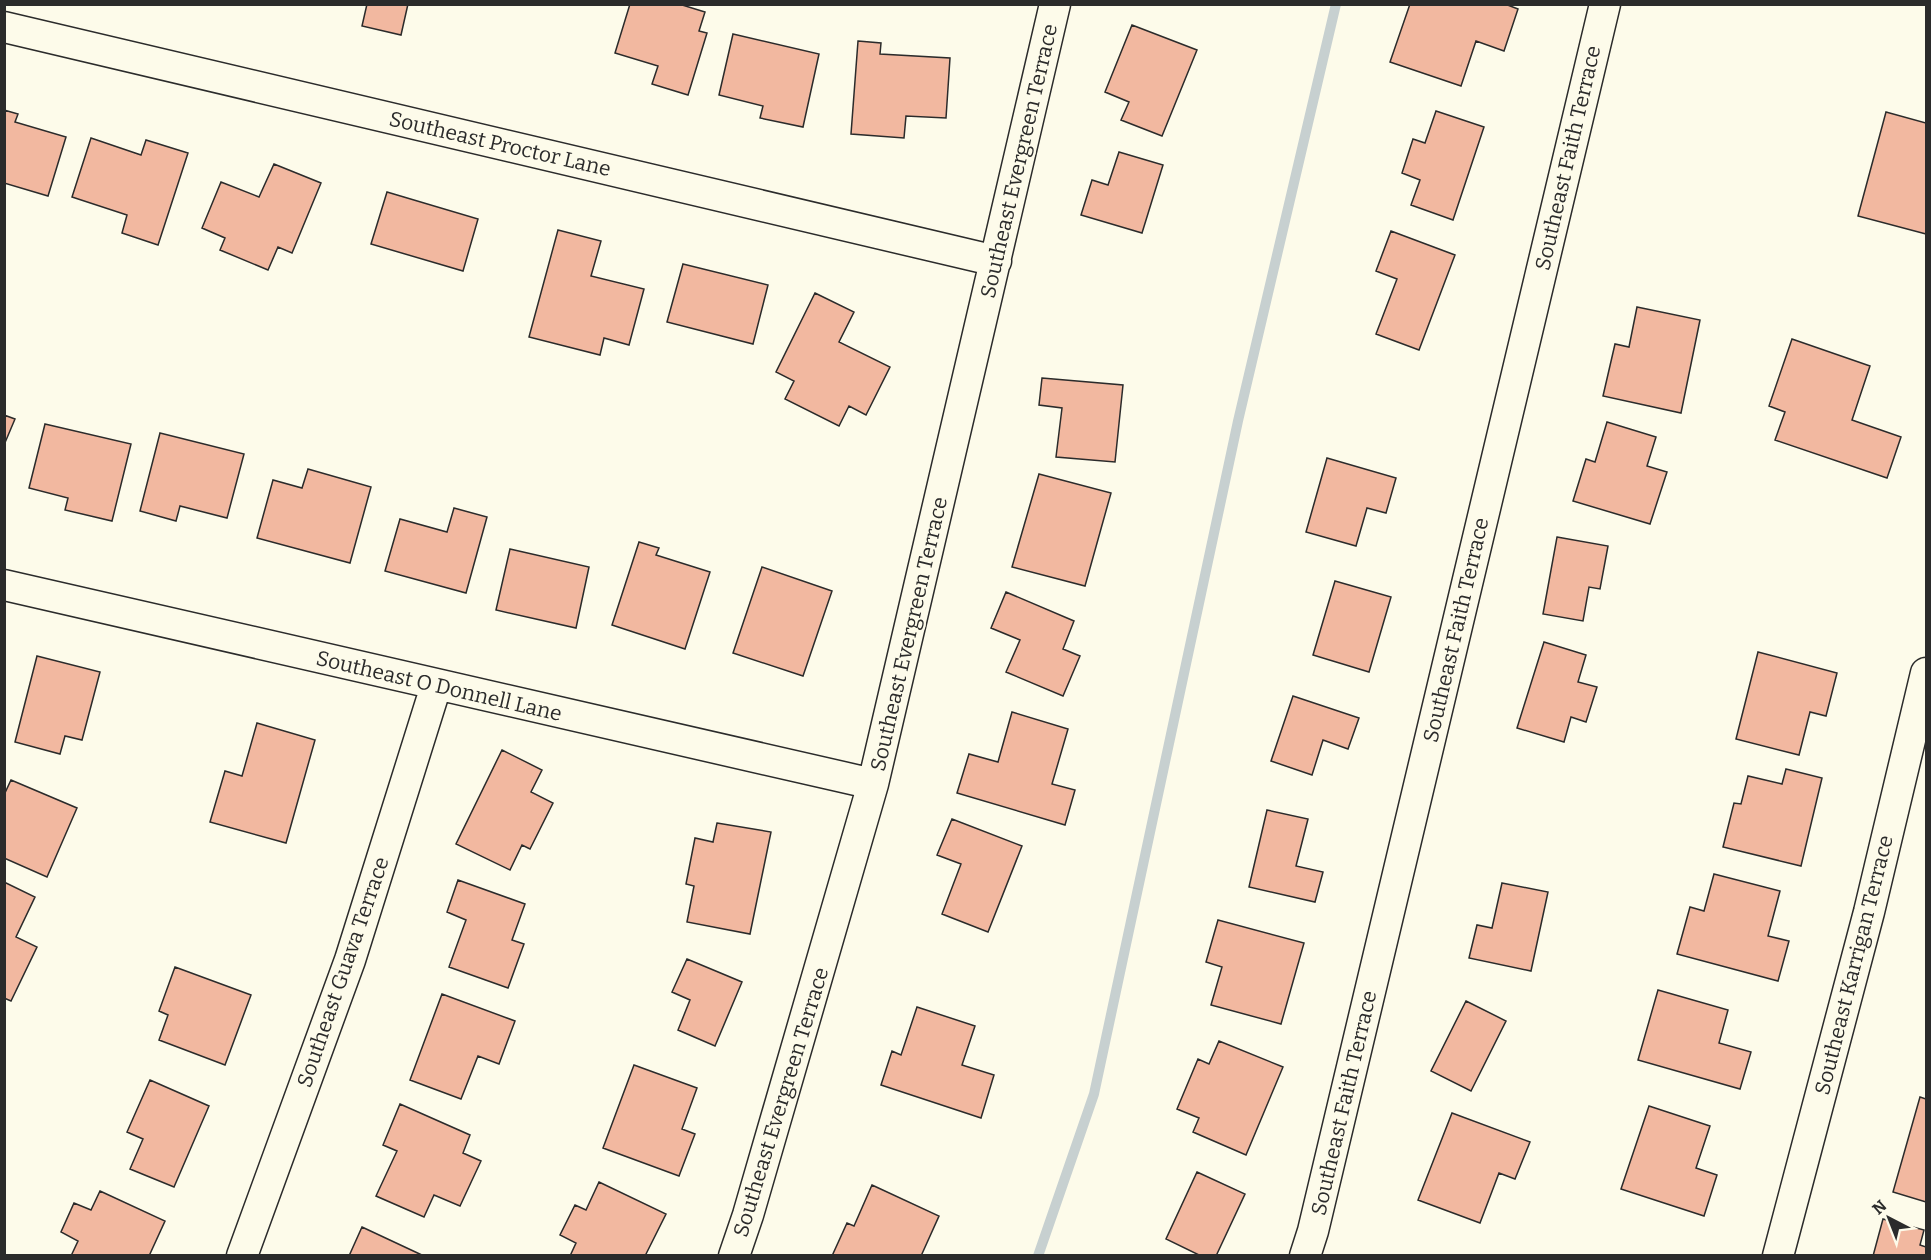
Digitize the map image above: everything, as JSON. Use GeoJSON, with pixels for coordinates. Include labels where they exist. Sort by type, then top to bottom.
{"type":"FeatureCollection","features":[{"type":"Feature","properties":{"kind":"street","name":"Southeast Evergreen Terrace"},"geometry":{"type":"LineString","coordinates":[[734,1256],[805,1023],[873,784],[1055,4]]}},
{"type":"Feature","properties":{"kind":"street","name":"Southeast Faith Terrace"},"geometry":{"type":"LineString","coordinates":[[1305,1256],[1313,1232],[1605,4]]}},
{"type":"Feature","properties":{"kind":"street","name":"Southeast Proctor Lane"},"geometry":{"type":"LineString","coordinates":[[4,27],[996,261]]}},
{"type":"Feature","properties":{"kind":"street","name":"Southeast O Donnell Lane"},"geometry":{"type":"LineString","coordinates":[[4,585],[436,686],[873,784]]}},
{"type":"Feature","properties":{"kind":"street","name":"Southeast Karrigan Terrace"},"geometry":{"type":"LineString","coordinates":[[1778,1256],[1869,912],[1926,673]]}},
{"type":"Feature","properties":{"kind":"street","name":"Southeast Guava Terrace"},"geometry":{"type":"LineString","coordinates":[[242,1256],[350,960],[436,686]]}},
{"type":"Feature","properties":{"kind":"building"},"geometry":{"type":"Polygon","coordinates":[[[367,4],[408,4],[401,35],[362,26],[367,4]]]}},
{"type":"Feature","properties":{"kind":"building"},"geometry":{"type":"Polygon","coordinates":[[[630,4],[679,4],[705,12],[699,31],[707,33],[688,95],[652,84],[658,66],[615,53],[630,4]]]}},
{"type":"Feature","properties":{"kind":"building"},"geometry":{"type":"Polygon","coordinates":[[[1410,4],[1505,4],[1518,9],[1504,51],[1476,41],[1461,86],[1390,62],[1410,4]]]}},
{"type":"Feature","properties":{"kind":"building"},"geometry":{"type":"Polygon","coordinates":[[[1132,25],[1197,50],[1162,136],[1121,120],[1129,102],[1105,92],[1132,25]]]}},
{"type":"Feature","properties":{"kind":"building"},"geometry":{"type":"Polygon","coordinates":[[[733,34],[819,54],[803,127],[760,118],[763,106],[719,95],[733,34]]]}},
{"type":"Feature","properties":{"kind":"building"},"geometry":{"type":"Polygon","coordinates":[[[858,41],[881,43],[880,54],[950,58],[946,118],[906,116],[904,138],[851,134],[858,41]]]}},
{"type":"Feature","properties":{"kind":"building"},"geometry":{"type":"Polygon","coordinates":[[[4,110],[18,114],[15,122],[66,137],[48,196],[4,183],[4,110]]]}},
{"type":"Feature","properties":{"kind":"building"},"geometry":{"type":"Polygon","coordinates":[[[1436,111],[1484,127],[1453,220],[1411,205],[1420,180],[1402,173],[1413,139],[1425,143],[1436,111]]]}},
{"type":"Feature","properties":{"kind":"building"},"geometry":{"type":"Polygon","coordinates":[[[1886,112],[1926,123],[1926,234],[1858,216],[1886,112]]]}},
{"type":"Feature","properties":{"kind":"building"},"geometry":{"type":"Polygon","coordinates":[[[91,138],[141,155],[146,140],[188,153],[158,245],[122,233],[127,215],[72,197],[91,138]]]}},
{"type":"Feature","properties":{"kind":"building"},"geometry":{"type":"Polygon","coordinates":[[[1119,152],[1163,165],[1142,233],[1081,215],[1092,180],[1108,185],[1119,152]]]}},
{"type":"Feature","properties":{"kind":"building"},"geometry":{"type":"Polygon","coordinates":[[[274,164],[321,183],[292,253],[278,247],[268,270],[220,250],[225,238],[202,228],[221,182],[259,197],[274,164]]]}},
{"type":"Feature","properties":{"kind":"building"},"geometry":{"type":"Polygon","coordinates":[[[387,192],[478,219],[463,271],[371,244],[387,192]]]}},
{"type":"Feature","properties":{"kind":"building"},"geometry":{"type":"Polygon","coordinates":[[[558,230],[601,241],[591,276],[644,289],[629,345],[604,338],[600,355],[529,337],[558,230]]]}},
{"type":"Feature","properties":{"kind":"building"},"geometry":{"type":"Polygon","coordinates":[[[1391,231],[1455,255],[1419,350],[1376,334],[1397,279],[1376,271],[1391,231]]]}},
{"type":"Feature","properties":{"kind":"building"},"geometry":{"type":"Polygon","coordinates":[[[683,264],[768,285],[753,344],[667,322],[683,264]]]}},
{"type":"Feature","properties":{"kind":"building"},"geometry":{"type":"Polygon","coordinates":[[[815,293],[854,312],[839,342],[890,367],[866,415],[849,406],[839,426],[785,399],[794,381],[776,372],[815,293]]]}},
{"type":"Feature","properties":{"kind":"building"},"geometry":{"type":"Polygon","coordinates":[[[1637,307],[1700,320],[1681,413],[1603,396],[1615,344],[1629,347],[1637,307]]]}},
{"type":"Feature","properties":{"kind":"building"},"geometry":{"type":"Polygon","coordinates":[[[1792,339],[1870,366],[1852,420],[1901,437],[1887,478],[1775,440],[1785,412],[1769,406],[1792,339]]]}},
{"type":"Feature","properties":{"kind":"building"},"geometry":{"type":"Polygon","coordinates":[[[1042,378],[1123,385],[1115,462],[1056,457],[1062,408],[1039,405],[1042,378]]]}},
{"type":"Feature","properties":{"kind":"building"},"geometry":{"type":"Polygon","coordinates":[[[4,415],[15,419],[4,445],[4,415]]]}},
{"type":"Feature","properties":{"kind":"building"},"geometry":{"type":"Polygon","coordinates":[[[1607,422],[1656,437],[1647,466],[1667,472],[1650,524],[1573,501],[1586,459],[1595,462],[1607,422]]]}},
{"type":"Feature","properties":{"kind":"building"},"geometry":{"type":"Polygon","coordinates":[[[45,424],[131,444],[112,521],[65,510],[68,498],[29,488],[45,424]]]}},
{"type":"Feature","properties":{"kind":"building"},"geometry":{"type":"Polygon","coordinates":[[[160,433],[244,454],[227,518],[180,506],[176,521],[140,511],[160,433]]]}},
{"type":"Feature","properties":{"kind":"building"},"geometry":{"type":"Polygon","coordinates":[[[1327,458],[1396,478],[1386,513],[1367,508],[1356,546],[1306,532],[1327,458]]]}},
{"type":"Feature","properties":{"kind":"building"},"geometry":{"type":"Polygon","coordinates":[[[308,469],[371,487],[350,563],[257,538],[273,480],[302,488],[308,469]]]}},
{"type":"Feature","properties":{"kind":"building"},"geometry":{"type":"Polygon","coordinates":[[[1039,474],[1111,493],[1085,586],[1012,567],[1039,474]]]}},
{"type":"Feature","properties":{"kind":"building"},"geometry":{"type":"Polygon","coordinates":[[[454,508],[487,517],[466,593],[385,571],[400,519],[447,532],[454,508]]]}},
{"type":"Feature","properties":{"kind":"building"},"geometry":{"type":"Polygon","coordinates":[[[1557,537],[1608,546],[1600,589],[1589,587],[1583,621],[1543,614],[1557,537]]]}},
{"type":"Feature","properties":{"kind":"building"},"geometry":{"type":"Polygon","coordinates":[[[639,542],[659,548],[656,555],[710,572],[685,649],[612,625],[639,542]]]}},
{"type":"Feature","properties":{"kind":"building"},"geometry":{"type":"Polygon","coordinates":[[[510,549],[589,567],[576,628],[496,610],[510,549]]]}},
{"type":"Feature","properties":{"kind":"building"},"geometry":{"type":"Polygon","coordinates":[[[762,567],[832,591],[803,676],[733,653],[762,567]]]}},
{"type":"Feature","properties":{"kind":"building"},"geometry":{"type":"Polygon","coordinates":[[[1335,581],[1391,597],[1369,672],[1313,655],[1335,581]]]}},
{"type":"Feature","properties":{"kind":"building"},"geometry":{"type":"Polygon","coordinates":[[[1006,592],[1074,621],[1063,649],[1080,656],[1063,696],[1006,672],[1020,640],[991,628],[1006,592]]]}},
{"type":"Feature","properties":{"kind":"building"},"geometry":{"type":"Polygon","coordinates":[[[1544,642],[1586,655],[1578,682],[1597,687],[1586,722],[1571,717],[1564,742],[1517,728],[1544,642]]]}},
{"type":"Feature","properties":{"kind":"building"},"geometry":{"type":"Polygon","coordinates":[[[1758,652],[1837,673],[1826,716],[1810,712],[1799,755],[1736,739],[1758,652]]]}},
{"type":"Feature","properties":{"kind":"building"},"geometry":{"type":"Polygon","coordinates":[[[37,656],[100,672],[82,740],[65,736],[60,754],[15,742],[37,656]]]}},
{"type":"Feature","properties":{"kind":"building"},"geometry":{"type":"Polygon","coordinates":[[[1293,696],[1359,718],[1348,749],[1323,740],[1312,775],[1271,761],[1293,696]]]}},
{"type":"Feature","properties":{"kind":"building"},"geometry":{"type":"Polygon","coordinates":[[[1012,712],[1068,729],[1052,784],[1075,790],[1065,825],[957,793],[969,754],[998,762],[1012,712]]]}},
{"type":"Feature","properties":{"kind":"building"},"geometry":{"type":"Polygon","coordinates":[[[257,723],[315,740],[286,843],[210,822],[225,771],[242,776],[257,723]]]}},
{"type":"Feature","properties":{"kind":"building"},"geometry":{"type":"Polygon","coordinates":[[[502,750],[542,770],[531,792],[553,803],[530,849],[522,845],[510,870],[456,844],[502,750]]]}},
{"type":"Feature","properties":{"kind":"building"},"geometry":{"type":"Polygon","coordinates":[[[1786,769],[1822,778],[1801,866],[1723,847],[1734,803],[1741,804],[1748,776],[1782,784],[1786,769]]]}},
{"type":"Feature","properties":{"kind":"building"},"geometry":{"type":"Polygon","coordinates":[[[11,780],[77,808],[47,877],[4,858],[4,795],[11,780]]]}},
{"type":"Feature","properties":{"kind":"building"},"geometry":{"type":"Polygon","coordinates":[[[1267,810],[1308,819],[1296,866],[1323,872],[1315,902],[1249,887],[1267,810]]]}},
{"type":"Feature","properties":{"kind":"building"},"geometry":{"type":"Polygon","coordinates":[[[952,819],[1022,846],[988,932],[942,914],[961,864],[937,855],[952,819]]]}},
{"type":"Feature","properties":{"kind":"building"},"geometry":{"type":"Polygon","coordinates":[[[717,823],[771,832],[750,934],[687,922],[694,886],[686,884],[695,838],[713,842],[717,823]]]}},
{"type":"Feature","properties":{"kind":"building"},"geometry":{"type":"Polygon","coordinates":[[[1714,874],[1780,891],[1768,936],[1789,941],[1778,981],[1677,954],[1690,907],[1704,911],[1714,874]]]}},
{"type":"Feature","properties":{"kind":"building"},"geometry":{"type":"Polygon","coordinates":[[[458,880],[525,904],[512,940],[524,944],[508,988],[449,967],[466,920],[447,912],[458,880]]]}},
{"type":"Feature","properties":{"kind":"building"},"geometry":{"type":"Polygon","coordinates":[[[4,882],[35,897],[16,937],[37,947],[11,1001],[4,998],[4,882]]]}},
{"type":"Feature","properties":{"kind":"building"},"geometry":{"type":"Polygon","coordinates":[[[1502,883],[1548,892],[1531,971],[1469,958],[1477,925],[1492,928],[1502,883]]]}},
{"type":"Feature","properties":{"kind":"building"},"geometry":{"type":"Polygon","coordinates":[[[1218,920],[1304,943],[1281,1024],[1211,1005],[1222,967],[1206,962],[1218,920]]]}},
{"type":"Feature","properties":{"kind":"building"},"geometry":{"type":"Polygon","coordinates":[[[687,959],[742,982],[715,1046],[678,1030],[690,1000],[672,992],[687,959]]]}},
{"type":"Feature","properties":{"kind":"building"},"geometry":{"type":"Polygon","coordinates":[[[175,967],[251,995],[225,1065],[159,1040],[168,1015],[159,1011],[175,967]]]}},
{"type":"Feature","properties":{"kind":"building"},"geometry":{"type":"Polygon","coordinates":[[[1658,990],[1728,1010],[1719,1043],[1751,1052],[1740,1089],[1638,1060],[1658,990]]]}},
{"type":"Feature","properties":{"kind":"building"},"geometry":{"type":"Polygon","coordinates":[[[442,994],[515,1021],[499,1064],[478,1056],[461,1099],[410,1080],[442,994]]]}},
{"type":"Feature","properties":{"kind":"building"},"geometry":{"type":"Polygon","coordinates":[[[1466,1001],[1506,1021],[1471,1091],[1431,1071],[1466,1001]]]}},
{"type":"Feature","properties":{"kind":"building"},"geometry":{"type":"Polygon","coordinates":[[[917,1007],[975,1026],[962,1065],[994,1075],[981,1118],[881,1085],[892,1051],[901,1055],[917,1007]]]}},
{"type":"Feature","properties":{"kind":"building"},"geometry":{"type":"Polygon","coordinates":[[[1219,1041],[1283,1067],[1246,1155],[1193,1132],[1199,1118],[1177,1109],[1198,1059],[1209,1064],[1219,1041]]]}},
{"type":"Feature","properties":{"kind":"building"},"geometry":{"type":"Polygon","coordinates":[[[634,1065],[697,1088],[682,1129],[695,1134],[679,1176],[603,1148],[634,1065]]]}},
{"type":"Feature","properties":{"kind":"building"},"geometry":{"type":"Polygon","coordinates":[[[150,1080],[209,1106],[174,1187],[130,1169],[143,1139],[127,1132],[150,1080]]]}},
{"type":"Feature","properties":{"kind":"building"},"geometry":{"type":"Polygon","coordinates":[[[1920,1097],[1926,1099],[1926,1202],[1893,1192],[1920,1097]]]}},
{"type":"Feature","properties":{"kind":"building"},"geometry":{"type":"Polygon","coordinates":[[[400,1104],[470,1135],[463,1153],[481,1161],[460,1206],[434,1195],[424,1217],[376,1196],[397,1151],[383,1145],[400,1104]]]}},
{"type":"Feature","properties":{"kind":"building"},"geometry":{"type":"Polygon","coordinates":[[[1649,1106],[1710,1126],[1696,1168],[1717,1175],[1704,1216],[1621,1189],[1649,1106]]]}},
{"type":"Feature","properties":{"kind":"building"},"geometry":{"type":"Polygon","coordinates":[[[1452,1113],[1530,1142],[1515,1179],[1499,1173],[1480,1223],[1418,1200],[1452,1113]]]}},
{"type":"Feature","properties":{"kind":"building"},"geometry":{"type":"Polygon","coordinates":[[[1197,1172],[1245,1194],[1216,1256],[1201,1256],[1166,1239],[1197,1172]]]}},
{"type":"Feature","properties":{"kind":"building"},"geometry":{"type":"Polygon","coordinates":[[[599,1182],[666,1214],[645,1256],[570,1256],[576,1243],[560,1235],[575,1205],[586,1210],[599,1182]]]}},
{"type":"Feature","properties":{"kind":"building"},"geometry":{"type":"Polygon","coordinates":[[[872,1185],[939,1216],[921,1256],[832,1256],[847,1223],[854,1226],[872,1185]]]}},
{"type":"Feature","properties":{"kind":"building"},"geometry":{"type":"Polygon","coordinates":[[[100,1191],[165,1221],[149,1256],[71,1256],[78,1241],[61,1232],[74,1203],[91,1210],[100,1191]]]}},
{"type":"Feature","properties":{"kind":"building"},"geometry":{"type":"Polygon","coordinates":[[[1883,1219],[1924,1230],[1920,1245],[1926,1247],[1926,1256],[1873,1256],[1883,1219]]]}},
{"type":"Feature","properties":{"kind":"building"},"geometry":{"type":"Polygon","coordinates":[[[362,1227],[424,1256],[349,1256],[362,1227]]]}},
{"type":"Feature","properties":{"kind":"waterway"},"geometry":{"type":"LineString","coordinates":[[1038,1256],[1094,1094],[1238,421],[1336,4]]}}]}
